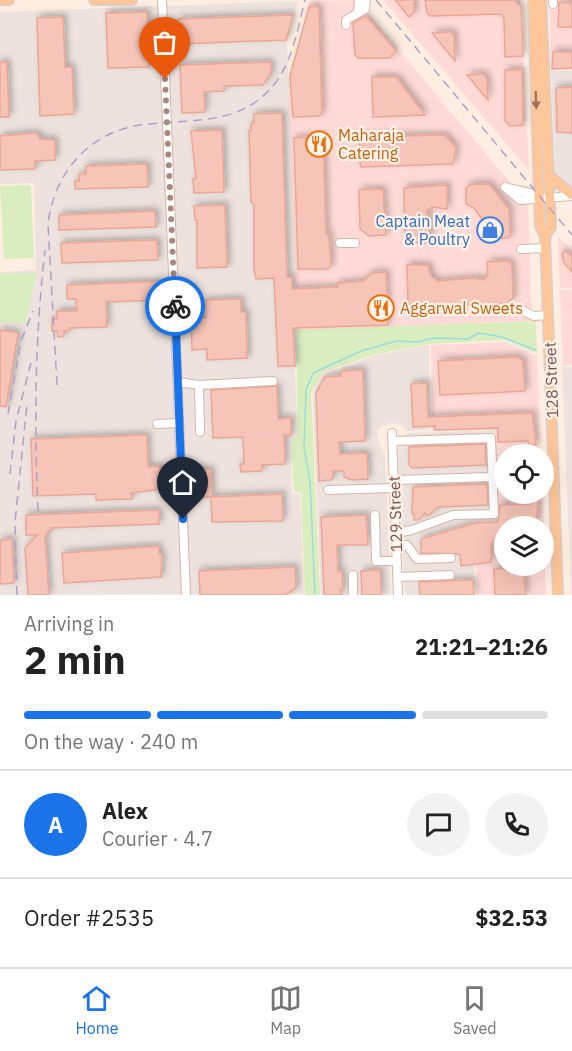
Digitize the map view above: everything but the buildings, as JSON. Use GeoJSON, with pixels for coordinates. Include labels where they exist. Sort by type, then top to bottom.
{"type":"FeatureCollection","features":[{"type":"Feature","properties":{"kind":"main road"},"geometry":{"type":"LineString","coordinates":[[0,0],[9,0]]}},
{"type":"Feature","properties":{"kind":"main road"},"geometry":{"type":"LineString","coordinates":[[94,0],[132,0]]}},
{"type":"Feature","properties":{"kind":"main road","name":"128 Street"},"geometry":{"type":"LineString","coordinates":[[533,0],[540,226],[545,236],[546,248],[558,595]]}},
{"type":"Feature","properties":{"kind":"main road","name":"128 Street"},"geometry":{"type":"LineString","coordinates":[[541,0],[551,226],[545,236]]}},
{"type":"Feature","properties":{"kind":"main road"},"geometry":{"type":"LineString","coordinates":[[535,66],[545,76]]}},
{"type":"Feature","properties":{"kind":"main road"},"geometry":{"type":"LineString","coordinates":[[550,176],[572,196]]}},
{"type":"Feature","properties":{"kind":"street"},"geometry":{"type":"LineString","coordinates":[[162,0],[186,595]]}},
{"type":"Feature","properties":{"kind":"street"},"geometry":{"type":"LineString","coordinates":[[358,11],[359,0]]}},
{"type":"Feature","properties":{"kind":"street"},"geometry":{"type":"LineString","coordinates":[[346,25],[346,20],[365,9],[366,0]]}},
{"type":"Feature","properties":{"kind":"street"},"geometry":{"type":"LineString","coordinates":[[539,197],[572,196]]}},
{"type":"Feature","properties":{"kind":"street"},"geometry":{"type":"LineString","coordinates":[[340,243],[355,243]]}},
{"type":"Feature","properties":{"kind":"street"},"geometry":{"type":"LineString","coordinates":[[521,249],[546,248]]}},
{"type":"Feature","properties":{"kind":"street"},"geometry":{"type":"LineString","coordinates":[[524,311],[534,316],[548,315]]}},
{"type":"Feature","properties":{"kind":"street"},"geometry":{"type":"LineString","coordinates":[[178,382],[199,385],[273,381]]}},
{"type":"Feature","properties":{"kind":"street"},"geometry":{"type":"LineString","coordinates":[[199,385],[200,432]]}},
{"type":"Feature","properties":{"kind":"street"},"geometry":{"type":"LineString","coordinates":[[157,424],[179,423]]}},
{"type":"Feature","properties":{"kind":"street","name":"129 Street"},"geometry":{"type":"LineString","coordinates":[[398,595],[392,437],[491,438],[492,477]]}},
{"type":"Feature","properties":{"kind":"street"},"geometry":{"type":"LineString","coordinates":[[328,490],[492,477],[494,514],[453,515],[412,530],[396,532]]}},
{"type":"Feature","properties":{"kind":"street"},"geometry":{"type":"LineString","coordinates":[[375,515],[376,561],[397,561]]}},
{"type":"Feature","properties":{"kind":"street"},"geometry":{"type":"LineString","coordinates":[[397,545],[406,545],[417,559],[451,558]]}},
{"type":"Feature","properties":{"kind":"street"},"geometry":{"type":"LineString","coordinates":[[353,575],[353,595]]}},
{"type":"Feature","properties":{"kind":"street"},"geometry":{"type":"LineString","coordinates":[[398,577],[450,575]]}},
{"type":"Feature","properties":{"kind":"shaded area"},"geometry":{"type":"Polygon","coordinates":[[[357,0],[528,204],[532,321],[297,330],[287,82],[310,1],[357,0]]]}},
{"type":"Feature","properties":{"kind":"shaded area"},"geometry":{"type":"Polygon","coordinates":[[[383,0],[520,0],[529,170],[383,0]]]}},
{"type":"Feature","properties":{"kind":"shaded area"},"geometry":{"type":"Polygon","coordinates":[[[549,0],[572,0],[572,69],[551,70],[549,0]]]}},
{"type":"Feature","properties":{"kind":"shaded area"},"geometry":{"type":"Polygon","coordinates":[[[298,1],[287,43],[298,366],[295,368],[297,438],[291,438],[292,493],[300,494],[304,594],[0,595],[0,272],[36,270],[34,183],[0,184],[0,12],[298,1]]]}},
{"type":"Feature","properties":{"kind":"shaded area"},"geometry":{"type":"Polygon","coordinates":[[[551,71],[572,71],[572,194],[555,176],[551,71]]]}},
{"type":"Feature","properties":{"kind":"shaded area"},"geometry":{"type":"Polygon","coordinates":[[[558,237],[572,251],[572,288],[560,288],[558,237]]]}},
{"type":"Feature","properties":{"kind":"shaded area"},"geometry":{"type":"Polygon","coordinates":[[[572,289],[572,365],[563,366],[560,290],[572,289]]]}},
{"type":"Feature","properties":{"kind":"shaded area"},"geometry":{"type":"Polygon","coordinates":[[[505,342],[537,356],[541,444],[495,444],[495,430],[432,431],[431,345],[505,342]]]}},
{"type":"Feature","properties":{"kind":"shaded area"},"geometry":{"type":"Polygon","coordinates":[[[429,345],[430,429],[407,431],[400,424],[391,423],[383,425],[377,431],[378,441],[385,455],[391,595],[321,595],[313,393],[323,374],[335,369],[353,365],[371,356],[429,345]]]}},
{"type":"Feature","properties":{"kind":"shaded area"},"geometry":{"type":"Polygon","coordinates":[[[562,367],[572,367],[572,595],[571,595],[562,367]]]}},
{"type":"Feature","properties":{"kind":"shaded area"},"geometry":{"type":"Polygon","coordinates":[[[493,431],[496,516],[494,519],[473,521],[475,595],[405,595],[398,449],[405,444],[406,433],[493,431]]]}},
{"type":"Feature","properties":{"kind":"shaded area"},"geometry":{"type":"Polygon","coordinates":[[[497,504],[543,504],[543,516],[498,516],[497,504]]]}},
{"type":"Feature","properties":{"kind":"shaded area"},"geometry":{"type":"Polygon","coordinates":[[[494,522],[494,576],[546,576],[546,595],[477,595],[475,523],[494,522]]]}},
{"type":"Feature","properties":{"kind":"green space"},"geometry":{"type":"Polygon","coordinates":[[[31,185],[34,258],[4,259],[0,186],[31,185]]]}},
{"type":"Feature","properties":{"kind":"green space"},"geometry":{"type":"Polygon","coordinates":[[[37,273],[25,323],[0,322],[0,274],[37,273]]]}},
{"type":"Feature","properties":{"kind":"green space"},"geometry":{"type":"Polygon","coordinates":[[[536,321],[537,354],[505,340],[429,344],[372,355],[323,372],[311,392],[320,595],[305,595],[301,492],[294,492],[291,438],[297,437],[297,330],[536,321]]]}},
{"type":"Feature","properties":{"kind":"waterway"},"geometry":{"type":"LineString","coordinates":[[315,595],[310,481],[304,448],[306,390],[313,373],[361,351],[397,341],[418,342],[433,338],[468,339],[479,333],[502,337],[536,350]]}},
{"type":"Feature","properties":{"kind":"railway"},"geometry":{"type":"LineString","coordinates":[[57,385],[48,224],[52,205],[66,172],[90,146],[122,129],[214,118],[231,114],[262,97],[276,82],[287,63],[305,0]]}},
{"type":"Feature","properties":{"kind":"railway"},"geometry":{"type":"LineString","coordinates":[[376,0],[572,235]]}},
{"type":"Feature","properties":{"kind":"railway"},"geometry":{"type":"LineString","coordinates":[[38,511],[36,380],[45,250]]}},
{"type":"Feature","properties":{"kind":"railway"},"geometry":{"type":"LineString","coordinates":[[8,414],[21,341],[33,311]]}},
{"type":"Feature","properties":{"kind":"railway"},"geometry":{"type":"LineString","coordinates":[[10,474],[16,421],[31,363]]}},
{"type":"Feature","properties":{"kind":"railway"},"geometry":{"type":"LineString","coordinates":[[17,595],[15,522],[27,404]]}},
{"type":"Feature","properties":{"kind":"way so far"},"geometry":{"type":"LineString","coordinates":[[165,79],[175,306]]}},
{"type":"Feature","properties":{"kind":"place","name":"Maharaja Catering"},"geometry":{"type":"Point","coordinates":[319,144]}},
{"type":"Feature","properties":{"kind":"place","name":"Captain Meat & Poultry"},"geometry":{"type":"Point","coordinates":[490,230]}},
{"type":"Feature","properties":{"kind":"place","name":"Aggarwal Sweets"},"geometry":{"type":"Point","coordinates":[381,308]}},
{"type":"Feature","properties":{"kind":"route"},"geometry":{"type":"LineString","coordinates":[[175,306],[183,519]]}}]}
